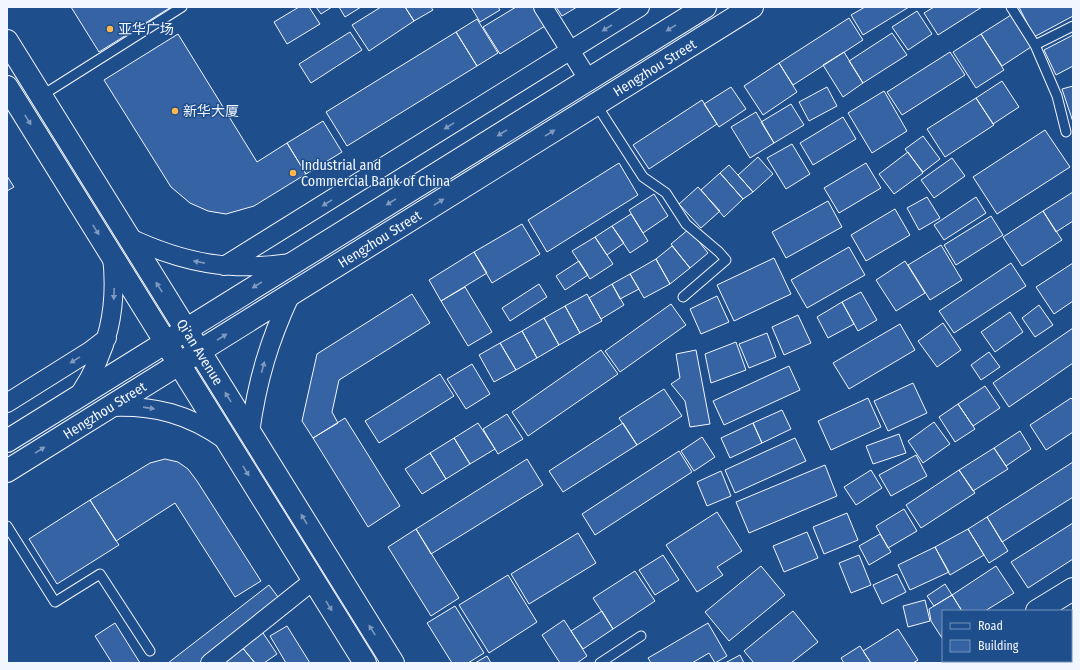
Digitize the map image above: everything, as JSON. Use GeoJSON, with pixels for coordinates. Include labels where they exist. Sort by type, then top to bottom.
{"type":"FeatureCollection","features":[{"type":"Feature","properties":{"kind":"main road","name":"Hengzhou Street"},"geometry":{"type":"LineString","coordinates":[[7,441],[704,7]]}},
{"type":"Feature","properties":{"kind":"main road","name":"Hengzhou Street"},"geometry":{"type":"LineString","coordinates":[[7,471],[752,7]]}},
{"type":"Feature","properties":{"kind":"main road","name":"Qi'an Avenue"},"geometry":{"type":"LineString","coordinates":[[7,42],[393,663]]}},
{"type":"Feature","properties":{"kind":"main road","name":"Qi'an Avenue"},"geometry":{"type":"LineString","coordinates":[[7,87],[365,663]]}},
{"type":"Feature","properties":{"kind":"main road"},"geometry":{"type":"LineString","coordinates":[[1039,610],[1073,589]]}},
{"type":"Feature","properties":{"kind":"street"},"geometry":{"type":"LineString","coordinates":[[543,7],[588,79]]}},
{"type":"Feature","properties":{"kind":"street"},"geometry":{"type":"LineString","coordinates":[[224,266],[640,7]]}},
{"type":"Feature","properties":{"kind":"street"},"geometry":{"type":"LineString","coordinates":[[128,237],[152,248],[176,256],[224,266],[271,266],[294,262]]}},
{"type":"Feature","properties":{"kind":"street"},"geometry":{"type":"LineString","coordinates":[[78,397],[100,358],[107,338],[112,316],[114,296],[112,256]]}},
{"type":"Feature","properties":{"kind":"street"},"geometry":{"type":"LineString","coordinates":[[250,433],[258,382],[265,358],[277,325],[291,294]]}},
{"type":"Feature","properties":{"kind":"street"},"geometry":{"type":"LineString","coordinates":[[7,403],[90,351],[107,338]]}},
{"type":"Feature","properties":{"kind":"street"},"geometry":{"type":"LineString","coordinates":[[110,407],[144,407],[178,415],[213,431],[228,443]]}},
{"type":"Feature","properties":{"kind":"street"},"geometry":{"type":"LineString","coordinates":[[210,663],[314,580]]}},
{"type":"Feature","properties":{"kind":"lane"},"geometry":{"type":"LineString","coordinates":[[41,96],[182,7]]}},
{"type":"Feature","properties":{"kind":"lane"},"geometry":{"type":"LineString","coordinates":[[1011,7],[1035,45],[1057,96],[1066,132]]}},
{"type":"Feature","properties":{"kind":"lane"},"geometry":{"type":"LineString","coordinates":[[1035,45],[1073,26]]}},
{"type":"Feature","properties":{"kind":"lane"},"geometry":{"type":"LineString","coordinates":[[596,104],[643,177],[666,193],[686,224],[719,252],[726,260],[683,298]]}},
{"type":"Feature","properties":{"kind":"lane"},"geometry":{"type":"LineString","coordinates":[[7,526],[55,602],[100,574],[150,651]]}},
{"type":"Feature","properties":{"kind":"lane"},"geometry":{"type":"LineString","coordinates":[[600,663],[641,636]]}},
{"type":"Feature","properties":{"kind":"building","name":"亚华广场"},"geometry":{"type":"Polygon","coordinates":[[[71,7],[171,7],[99,52],[71,7]]]}},
{"type":"Feature","properties":{"kind":"building"},"geometry":{"type":"Polygon","coordinates":[[[299,7],[309,7],[320,24],[287,44],[274,22],[299,7]]]}},
{"type":"Feature","properties":{"kind":"building"},"geometry":{"type":"Polygon","coordinates":[[[316,7],[332,7],[321,14],[316,7]]]}},
{"type":"Feature","properties":{"kind":"building"},"geometry":{"type":"Polygon","coordinates":[[[339,7],[361,7],[345,17],[339,7]]]}},
{"type":"Feature","properties":{"kind":"building"},"geometry":{"type":"Polygon","coordinates":[[[381,7],[405,7],[414,21],[369,51],[352,25],[381,7]]]}},
{"type":"Feature","properties":{"kind":"building"},"geometry":{"type":"Polygon","coordinates":[[[405,7],[431,7],[433,10],[414,21],[405,7]]]}},
{"type":"Feature","properties":{"kind":"building"},"geometry":{"type":"Polygon","coordinates":[[[471,7],[498,7],[500,10],[480,22],[471,7]]]}},
{"type":"Feature","properties":{"kind":"building"},"geometry":{"type":"Polygon","coordinates":[[[516,7],[534,7],[545,26],[500,54],[483,27],[516,7]]]}},
{"type":"Feature","properties":{"kind":"building"},"geometry":{"type":"Polygon","coordinates":[[[556,7],[577,7],[562,16],[556,7]]]}},
{"type":"Feature","properties":{"kind":"building"},"geometry":{"type":"Polygon","coordinates":[[[865,7],[909,7],[863,35],[851,15],[865,7]]]}},
{"type":"Feature","properties":{"kind":"building"},"geometry":{"type":"Polygon","coordinates":[[[934,7],[982,7],[938,35],[924,13],[934,7]]]}},
{"type":"Feature","properties":{"kind":"building"},"geometry":{"type":"Polygon","coordinates":[[[1019,7],[1073,7],[1073,16],[1034,37],[1019,7]]]}},
{"type":"Feature","properties":{"kind":"building"},"geometry":{"type":"Polygon","coordinates":[[[917,11],[932,34],[908,50],[892,27],[917,11]]]}},
{"type":"Feature","properties":{"kind":"building"},"geometry":{"type":"Polygon","coordinates":[[[1011,15],[1031,47],[1002,66],[981,34],[1011,15]]]}},
{"type":"Feature","properties":{"kind":"building"},"geometry":{"type":"Polygon","coordinates":[[[849,18],[863,40],[793,85],[779,63],[849,18]]]}},
{"type":"Feature","properties":{"kind":"building"},"geometry":{"type":"Polygon","coordinates":[[[477,19],[498,53],[477,66],[456,32],[477,19]]]}},
{"type":"Feature","properties":{"kind":"building"},"geometry":{"type":"Polygon","coordinates":[[[350,32],[362,50],[311,83],[299,64],[350,32]]]}},
{"type":"Feature","properties":{"kind":"building"},"geometry":{"type":"Polygon","coordinates":[[[456,32],[477,66],[347,146],[326,112],[456,32]]]}},
{"type":"Feature","properties":{"kind":"building"},"geometry":{"type":"Polygon","coordinates":[[[892,33],[907,55],[863,83],[849,61],[892,33]]]}},
{"type":"Feature","properties":{"kind":"building","name":"新华大厦"},"geometry":{"type":"Polygon","coordinates":[[[178,34],[257,162],[287,143],[306,174],[254,206],[226,214],[208,211],[190,203],[171,187],[104,80],[178,34]]]}},
{"type":"Feature","properties":{"kind":"building"},"geometry":{"type":"Polygon","coordinates":[[[981,34],[1004,70],[976,88],[953,52],[981,34]]]}},
{"type":"Feature","properties":{"kind":"building"},"geometry":{"type":"Polygon","coordinates":[[[1073,35],[1073,66],[1056,75],[1044,50],[1073,35]]]}},
{"type":"Feature","properties":{"kind":"building"},"geometry":{"type":"Polygon","coordinates":[[[844,52],[863,83],[843,97],[823,65],[844,52]]]}},
{"type":"Feature","properties":{"kind":"building"},"geometry":{"type":"Polygon","coordinates":[[[950,52],[965,75],[902,115],[887,92],[950,52]]]}},
{"type":"Feature","properties":{"kind":"building"},"geometry":{"type":"Polygon","coordinates":[[[779,63],[797,92],[763,115],[744,86],[779,63]]]}},
{"type":"Feature","properties":{"kind":"building"},"geometry":{"type":"Polygon","coordinates":[[[1002,81],[1019,107],[993,124],[976,98],[1002,81]]]}},
{"type":"Feature","properties":{"kind":"building"},"geometry":{"type":"Polygon","coordinates":[[[1073,86],[1073,122],[1062,89],[1073,86]]]}},
{"type":"Feature","properties":{"kind":"building"},"geometry":{"type":"Polygon","coordinates":[[[731,87],[746,109],[719,127],[704,104],[731,87]]]}},
{"type":"Feature","properties":{"kind":"building"},"geometry":{"type":"Polygon","coordinates":[[[827,87],[837,106],[809,121],[799,102],[827,87]]]}},
{"type":"Feature","properties":{"kind":"building"},"geometry":{"type":"Polygon","coordinates":[[[884,91],[907,131],[872,153],[848,113],[884,91]]]}},
{"type":"Feature","properties":{"kind":"building"},"geometry":{"type":"Polygon","coordinates":[[[976,98],[994,125],[945,157],[927,129],[976,98]]]}},
{"type":"Feature","properties":{"kind":"building"},"geometry":{"type":"Polygon","coordinates":[[[702,100],[717,124],[649,169],[633,145],[702,100]]]}},
{"type":"Feature","properties":{"kind":"building"},"geometry":{"type":"Polygon","coordinates":[[[791,104],[804,125],[774,143],[761,122],[791,104]]]}},
{"type":"Feature","properties":{"kind":"building"},"geometry":{"type":"Polygon","coordinates":[[[756,112],[774,143],[750,158],[731,127],[756,112]]]}},
{"type":"Feature","properties":{"kind":"building"},"geometry":{"type":"Polygon","coordinates":[[[843,117],[856,139],[813,165],[800,143],[843,117]]]}},
{"type":"Feature","properties":{"kind":"building"},"geometry":{"type":"Polygon","coordinates":[[[323,121],[342,152],[306,174],[287,143],[323,121]]]}},
{"type":"Feature","properties":{"kind":"building"},"geometry":{"type":"Polygon","coordinates":[[[1045,130],[1070,167],[997,214],[973,177],[1045,130]]]}},
{"type":"Feature","properties":{"kind":"building"},"geometry":{"type":"Polygon","coordinates":[[[923,136],[940,159],[923,172],[905,149],[923,136]]]}},
{"type":"Feature","properties":{"kind":"building"},"geometry":{"type":"Polygon","coordinates":[[[792,144],[810,174],[786,189],[767,158],[792,144]]]}},
{"type":"Feature","properties":{"kind":"building"},"geometry":{"type":"Polygon","coordinates":[[[908,152],[923,173],[894,194],[879,174],[908,152]]]}},
{"type":"Feature","properties":{"kind":"building"},"geometry":{"type":"Polygon","coordinates":[[[758,157],[773,174],[753,192],[738,175],[758,157]]]}},
{"type":"Feature","properties":{"kind":"building"},"geometry":{"type":"Polygon","coordinates":[[[952,158],[965,176],[934,198],[921,180],[952,158]]]}},
{"type":"Feature","properties":{"kind":"building"},"geometry":{"type":"Polygon","coordinates":[[[619,163],[638,195],[547,252],[528,220],[619,163]]]}},
{"type":"Feature","properties":{"kind":"building"},"geometry":{"type":"Polygon","coordinates":[[[866,163],[881,188],[839,213],[824,188],[866,163]]]}},
{"type":"Feature","properties":{"kind":"building"},"geometry":{"type":"Polygon","coordinates":[[[729,165],[753,192],[743,199],[720,173],[729,165]]]}},
{"type":"Feature","properties":{"kind":"building"},"geometry":{"type":"Polygon","coordinates":[[[720,173],[743,199],[724,217],[701,190],[720,173]]]}},
{"type":"Feature","properties":{"kind":"building"},"geometry":{"type":"Polygon","coordinates":[[[7,176],[14,187],[7,191],[7,176]]]}},
{"type":"Feature","properties":{"kind":"building"},"geometry":{"type":"Polygon","coordinates":[[[698,187],[720,211],[701,228],[679,204],[698,187]]]}},
{"type":"Feature","properties":{"kind":"building"},"geometry":{"type":"Polygon","coordinates":[[[1073,192],[1073,221],[1056,232],[1043,211],[1073,192]]]}},
{"type":"Feature","properties":{"kind":"building"},"geometry":{"type":"Polygon","coordinates":[[[654,194],[668,216],[643,233],[629,210],[654,194]]]}},
{"type":"Feature","properties":{"kind":"building"},"geometry":{"type":"Polygon","coordinates":[[[927,197],[940,218],[919,230],[907,208],[927,197]]]}},
{"type":"Feature","properties":{"kind":"building"},"geometry":{"type":"Polygon","coordinates":[[[976,197],[986,213],[944,240],[934,225],[976,197]]]}},
{"type":"Feature","properties":{"kind":"building"},"geometry":{"type":"Polygon","coordinates":[[[828,201],[842,227],[786,258],[772,232],[828,201]]]}},
{"type":"Feature","properties":{"kind":"building"},"geometry":{"type":"Polygon","coordinates":[[[895,209],[910,235],[866,261],[851,235],[895,209]]]}},
{"type":"Feature","properties":{"kind":"building"},"geometry":{"type":"Polygon","coordinates":[[[1043,211],[1062,240],[1022,266],[1003,237],[1043,211]]]}},
{"type":"Feature","properties":{"kind":"building"},"geometry":{"type":"Polygon","coordinates":[[[631,214],[648,241],[630,253],[612,226],[631,214]]]}},
{"type":"Feature","properties":{"kind":"building"},"geometry":{"type":"Polygon","coordinates":[[[991,216],[1003,235],[956,265],[944,245],[991,216]]]}},
{"type":"Feature","properties":{"kind":"building"},"geometry":{"type":"Polygon","coordinates":[[[522,224],[540,254],[492,283],[474,252],[522,224]]]}},
{"type":"Feature","properties":{"kind":"building"},"geometry":{"type":"Polygon","coordinates":[[[612,226],[624,243],[607,255],[595,237],[612,226]]]}},
{"type":"Feature","properties":{"kind":"building"},"geometry":{"type":"Polygon","coordinates":[[[689,229],[708,253],[690,268],[671,244],[689,229]]]}},
{"type":"Feature","properties":{"kind":"building"},"geometry":{"type":"Polygon","coordinates":[[[595,237],[613,264],[590,279],[572,251],[595,237]]]}},
{"type":"Feature","properties":{"kind":"building"},"geometry":{"type":"Polygon","coordinates":[[[941,245],[962,280],[930,300],[908,265],[941,245]]]}},
{"type":"Feature","properties":{"kind":"building"},"geometry":{"type":"Polygon","coordinates":[[[672,246],[690,268],[670,284],[656,259],[672,246]]]}},
{"type":"Feature","properties":{"kind":"building"},"geometry":{"type":"Polygon","coordinates":[[[849,247],[865,275],[807,308],[791,280],[849,247]]]}},
{"type":"Feature","properties":{"kind":"building"},"geometry":{"type":"Polygon","coordinates":[[[474,252],[487,273],[441,301],[429,280],[474,252]]]}},
{"type":"Feature","properties":{"kind":"building"},"geometry":{"type":"Polygon","coordinates":[[[774,258],[791,294],[734,321],[717,285],[774,258]]]}},
{"type":"Feature","properties":{"kind":"building"},"geometry":{"type":"Polygon","coordinates":[[[656,259],[670,284],[644,298],[630,274],[656,259]]]}},
{"type":"Feature","properties":{"kind":"building"},"geometry":{"type":"Polygon","coordinates":[[[579,261],[588,275],[565,290],[556,276],[579,261]]]}},
{"type":"Feature","properties":{"kind":"building"},"geometry":{"type":"Polygon","coordinates":[[[905,261],[925,293],[896,311],[876,280],[905,261]]]}},
{"type":"Feature","properties":{"kind":"building"},"geometry":{"type":"Polygon","coordinates":[[[1011,263],[1026,286],[954,333],[939,311],[1011,263]]]}},
{"type":"Feature","properties":{"kind":"building"},"geometry":{"type":"Polygon","coordinates":[[[1073,263],[1073,301],[1054,314],[1036,287],[1073,263]]]}},
{"type":"Feature","properties":{"kind":"building"},"geometry":{"type":"Polygon","coordinates":[[[630,274],[639,289],[620,299],[612,284],[630,274]]]}},
{"type":"Feature","properties":{"kind":"building"},"geometry":{"type":"Polygon","coordinates":[[[539,284],[547,297],[510,321],[502,308],[539,284]]]}},
{"type":"Feature","properties":{"kind":"building"},"geometry":{"type":"Polygon","coordinates":[[[612,284],[624,305],[601,319],[589,298],[612,284]]]}},
{"type":"Feature","properties":{"kind":"building"},"geometry":{"type":"Polygon","coordinates":[[[465,287],[492,332],[468,346],[441,301],[465,287]]]}},
{"type":"Feature","properties":{"kind":"building"},"geometry":{"type":"Polygon","coordinates":[[[861,292],[877,320],[858,331],[842,302],[861,292]]]}},
{"type":"Feature","properties":{"kind":"building"},"geometry":{"type":"Polygon","coordinates":[[[412,294],[430,323],[339,380],[332,412],[338,423],[313,438],[302,421],[317,354],[412,294]]]}},
{"type":"Feature","properties":{"kind":"building"},"geometry":{"type":"Polygon","coordinates":[[[587,294],[602,321],[580,333],[565,306],[587,294]]]}},
{"type":"Feature","properties":{"kind":"building"},"geometry":{"type":"Polygon","coordinates":[[[717,296],[729,322],[701,334],[690,309],[717,296]]]}},
{"type":"Feature","properties":{"kind":"building"},"geometry":{"type":"Polygon","coordinates":[[[842,302],[854,324],[828,338],[817,317],[842,302]]]}},
{"type":"Feature","properties":{"kind":"building"},"geometry":{"type":"Polygon","coordinates":[[[671,304],[686,325],[620,372],[605,351],[671,304]]]}},
{"type":"Feature","properties":{"kind":"building"},"geometry":{"type":"Polygon","coordinates":[[[1039,305],[1053,325],[1035,337],[1022,318],[1039,305]]]}},
{"type":"Feature","properties":{"kind":"building"},"geometry":{"type":"Polygon","coordinates":[[[565,306],[580,333],[559,345],[544,318],[565,306]]]}},
{"type":"Feature","properties":{"kind":"building"},"geometry":{"type":"Polygon","coordinates":[[[1010,312],[1023,332],[995,352],[981,332],[1010,312]]]}},
{"type":"Feature","properties":{"kind":"building"},"geometry":{"type":"Polygon","coordinates":[[[798,315],[811,343],[784,355],[772,327],[798,315]]]}},
{"type":"Feature","properties":{"kind":"building"},"geometry":{"type":"Polygon","coordinates":[[[544,318],[559,345],[537,358],[522,331],[544,318]]]}},
{"type":"Feature","properties":{"kind":"building"},"geometry":{"type":"Polygon","coordinates":[[[943,323],[961,350],[937,367],[918,341],[943,323]]]}},
{"type":"Feature","properties":{"kind":"building"},"geometry":{"type":"Polygon","coordinates":[[[900,324],[915,350],[849,389],[833,363],[900,324]]]}},
{"type":"Feature","properties":{"kind":"building"},"geometry":{"type":"Polygon","coordinates":[[[1073,328],[1073,363],[1009,407],[993,383],[1073,328]]]}},
{"type":"Feature","properties":{"kind":"building"},"geometry":{"type":"Polygon","coordinates":[[[522,331],[537,358],[516,370],[500,343],[522,331]]]}},
{"type":"Feature","properties":{"kind":"building"},"geometry":{"type":"Polygon","coordinates":[[[767,333],[776,357],[749,368],[739,344],[767,333]]]}},
{"type":"Feature","properties":{"kind":"building"},"geometry":{"type":"Polygon","coordinates":[[[736,342],[746,370],[711,383],[705,354],[736,342]]]}},
{"type":"Feature","properties":{"kind":"building"},"geometry":{"type":"Polygon","coordinates":[[[500,343],[516,370],[494,382],[479,355],[500,343]]]}},
{"type":"Feature","properties":{"kind":"building"},"geometry":{"type":"Polygon","coordinates":[[[601,350],[618,374],[528,436],[512,412],[601,350]]]}},
{"type":"Feature","properties":{"kind":"building"},"geometry":{"type":"Polygon","coordinates":[[[696,350],[710,424],[690,427],[685,401],[671,384],[680,378],[676,354],[696,350]]]}},
{"type":"Feature","properties":{"kind":"building"},"geometry":{"type":"Polygon","coordinates":[[[989,352],[1000,367],[981,380],[971,365],[989,352]]]}},
{"type":"Feature","properties":{"kind":"building"},"geometry":{"type":"Polygon","coordinates":[[[472,364],[490,394],[466,409],[447,379],[472,364]]]}},
{"type":"Feature","properties":{"kind":"building"},"geometry":{"type":"Polygon","coordinates":[[[789,366],[800,390],[724,425],[713,401],[789,366]]]}},
{"type":"Feature","properties":{"kind":"building"},"geometry":{"type":"Polygon","coordinates":[[[440,374],[454,396],[379,443],[365,421],[440,374]]]}},
{"type":"Feature","properties":{"kind":"building"},"geometry":{"type":"Polygon","coordinates":[[[913,383],[927,413],[888,431],[874,401],[913,383]]]}},
{"type":"Feature","properties":{"kind":"building"},"geometry":{"type":"Polygon","coordinates":[[[985,386],[1000,408],[973,426],[958,404],[985,386]]]}},
{"type":"Feature","properties":{"kind":"building"},"geometry":{"type":"Polygon","coordinates":[[[664,389],[682,416],[637,445],[619,418],[664,389]]]}},
{"type":"Feature","properties":{"kind":"building"},"geometry":{"type":"Polygon","coordinates":[[[868,398],[881,427],[831,450],[818,421],[868,398]]]}},
{"type":"Feature","properties":{"kind":"building"},"geometry":{"type":"Polygon","coordinates":[[[1071,398],[1073,400],[1073,432],[1046,450],[1030,425],[1071,398]]]}},
{"type":"Feature","properties":{"kind":"building"},"geometry":{"type":"Polygon","coordinates":[[[958,404],[975,429],[955,442],[939,417],[958,404]]]}},
{"type":"Feature","properties":{"kind":"building"},"geometry":{"type":"Polygon","coordinates":[[[782,410],[791,429],[762,443],[753,423],[782,410]]]}},
{"type":"Feature","properties":{"kind":"building"},"geometry":{"type":"Polygon","coordinates":[[[507,414],[523,439],[498,454],[483,429],[507,414]]]}},
{"type":"Feature","properties":{"kind":"building"},"geometry":{"type":"Polygon","coordinates":[[[345,418],[400,506],[368,527],[313,438],[345,418]]]}},
{"type":"Feature","properties":{"kind":"building"},"geometry":{"type":"Polygon","coordinates":[[[934,422],[950,444],[923,463],[908,441],[934,422]]]}},
{"type":"Feature","properties":{"kind":"building"},"geometry":{"type":"Polygon","coordinates":[[[478,423],[495,449],[470,464],[454,438],[478,423]]]}},
{"type":"Feature","properties":{"kind":"building"},"geometry":{"type":"Polygon","coordinates":[[[623,423],[637,445],[563,492],[549,471],[623,423]]]}},
{"type":"Feature","properties":{"kind":"building"},"geometry":{"type":"Polygon","coordinates":[[[753,423],[762,443],[730,458],[721,438],[753,423]]]}},
{"type":"Feature","properties":{"kind":"building"},"geometry":{"type":"Polygon","coordinates":[[[1020,431],[1031,449],[1006,466],[994,448],[1020,431]]]}},
{"type":"Feature","properties":{"kind":"building"},"geometry":{"type":"Polygon","coordinates":[[[899,434],[906,453],[873,464],[866,446],[899,434]]]}},
{"type":"Feature","properties":{"kind":"building"},"geometry":{"type":"Polygon","coordinates":[[[702,437],[715,457],[694,471],[681,451],[702,437]]]}},
{"type":"Feature","properties":{"kind":"building"},"geometry":{"type":"Polygon","coordinates":[[[454,438],[470,464],[446,479],[430,453],[454,438]]]}},
{"type":"Feature","properties":{"kind":"building"},"geometry":{"type":"Polygon","coordinates":[[[795,438],[806,461],[735,493],[725,470],[795,438]]]}},
{"type":"Feature","properties":{"kind":"building"},"geometry":{"type":"Polygon","coordinates":[[[994,448],[1008,469],[973,491],[959,470],[994,448]]]}},
{"type":"Feature","properties":{"kind":"building"},"geometry":{"type":"Polygon","coordinates":[[[679,451],[692,472],[595,535],[582,514],[679,451]]]}},
{"type":"Feature","properties":{"kind":"building"},"geometry":{"type":"Polygon","coordinates":[[[430,453],[446,479],[422,494],[405,469],[430,453]]]}},
{"type":"Feature","properties":{"kind":"building"},"geometry":{"type":"Polygon","coordinates":[[[916,455],[927,476],[891,496],[879,475],[916,455]]]}},
{"type":"Feature","properties":{"kind":"building"},"geometry":{"type":"Polygon","coordinates":[[[165,459],[178,462],[188,469],[261,581],[235,597],[175,503],[116,541],[90,500],[150,463],[165,459]]]}},
{"type":"Feature","properties":{"kind":"building"},"geometry":{"type":"Polygon","coordinates":[[[527,459],[543,485],[431,554],[416,529],[527,459]]]}},
{"type":"Feature","properties":{"kind":"building"},"geometry":{"type":"Polygon","coordinates":[[[1073,462],[1073,497],[1002,542],[987,517],[1073,462]]]}},
{"type":"Feature","properties":{"kind":"building"},"geometry":{"type":"Polygon","coordinates":[[[825,465],[837,496],[749,533],[736,502],[825,465]]]}},
{"type":"Feature","properties":{"kind":"building"},"geometry":{"type":"Polygon","coordinates":[[[871,470],[882,488],[856,505],[844,487],[871,470]]]}},
{"type":"Feature","properties":{"kind":"building"},"geometry":{"type":"Polygon","coordinates":[[[959,470],[975,493],[921,528],[906,505],[959,470]]]}},
{"type":"Feature","properties":{"kind":"building"},"geometry":{"type":"Polygon","coordinates":[[[721,471],[731,496],[707,506],[697,482],[721,471]]]}},
{"type":"Feature","properties":{"kind":"building"},"geometry":{"type":"Polygon","coordinates":[[[90,500],[119,545],[57,584],[29,539],[90,500]]]}},
{"type":"Feature","properties":{"kind":"building"},"geometry":{"type":"Polygon","coordinates":[[[904,509],[917,531],[888,548],[876,526],[904,509]]]}},
{"type":"Feature","properties":{"kind":"building"},"geometry":{"type":"Polygon","coordinates":[[[717,512],[742,551],[717,567],[723,575],[697,592],[666,545],[717,512]]]}},
{"type":"Feature","properties":{"kind":"building"},"geometry":{"type":"Polygon","coordinates":[[[847,513],[858,540],[824,554],[813,527],[847,513]]]}},
{"type":"Feature","properties":{"kind":"building"},"geometry":{"type":"Polygon","coordinates":[[[987,517],[1008,551],[989,563],[968,529],[987,517]]]}},
{"type":"Feature","properties":{"kind":"building"},"geometry":{"type":"Polygon","coordinates":[[[1073,523],[1073,559],[1028,588],[1011,562],[1073,523]]]}},
{"type":"Feature","properties":{"kind":"building"},"geometry":{"type":"Polygon","coordinates":[[[416,529],[459,598],[431,616],[388,547],[416,529]]]}},
{"type":"Feature","properties":{"kind":"building"},"geometry":{"type":"Polygon","coordinates":[[[968,529],[984,555],[950,575],[935,547],[968,529]]]}},
{"type":"Feature","properties":{"kind":"building"},"geometry":{"type":"Polygon","coordinates":[[[807,532],[818,558],[784,572],[773,546],[807,532]]]}},
{"type":"Feature","properties":{"kind":"building"},"geometry":{"type":"Polygon","coordinates":[[[578,533],[596,563],[529,604],[511,574],[578,533]]]}},
{"type":"Feature","properties":{"kind":"building"},"geometry":{"type":"Polygon","coordinates":[[[880,534],[891,552],[869,565],[859,546],[880,534]]]}},
{"type":"Feature","properties":{"kind":"building"},"geometry":{"type":"Polygon","coordinates":[[[935,547],[949,572],[910,590],[898,565],[935,547]]]}},
{"type":"Feature","properties":{"kind":"building"},"geometry":{"type":"Polygon","coordinates":[[[663,555],[679,580],[655,595],[639,570],[663,555]]]}},
{"type":"Feature","properties":{"kind":"building"},"geometry":{"type":"Polygon","coordinates":[[[859,555],[871,585],[851,593],[839,563],[859,555]]]}},
{"type":"Feature","properties":{"kind":"building"},"geometry":{"type":"Polygon","coordinates":[[[761,566],[785,595],[729,641],[705,612],[761,566]]]}},
{"type":"Feature","properties":{"kind":"building"},"geometry":{"type":"Polygon","coordinates":[[[996,566],[1014,593],[987,610],[961,610],[952,595],[996,566]]]}},
{"type":"Feature","properties":{"kind":"building"},"geometry":{"type":"Polygon","coordinates":[[[635,571],[655,601],[613,629],[593,598],[635,571]]]}},
{"type":"Feature","properties":{"kind":"building"},"geometry":{"type":"Polygon","coordinates":[[[897,574],[906,592],[882,604],[873,585],[897,574]]]}},
{"type":"Feature","properties":{"kind":"building"},"geometry":{"type":"Polygon","coordinates":[[[508,575],[537,622],[489,653],[459,605],[508,575]]]}},
{"type":"Feature","properties":{"kind":"building"},"geometry":{"type":"Polygon","coordinates":[[[945,584],[952,595],[934,606],[927,596],[945,584]]]}},
{"type":"Feature","properties":{"kind":"building"},"geometry":{"type":"Polygon","coordinates":[[[269,585],[281,601],[200,663],[168,663],[269,585]]]}},
{"type":"Feature","properties":{"kind":"building"},"geometry":{"type":"Polygon","coordinates":[[[952,595],[961,610],[942,610],[942,638],[931,621],[929,609],[952,595]]]}},
{"type":"Feature","properties":{"kind":"building"},"geometry":{"type":"Polygon","coordinates":[[[925,600],[930,621],[908,627],[903,606],[925,600]]]}},
{"type":"Feature","properties":{"kind":"building"},"geometry":{"type":"Polygon","coordinates":[[[455,606],[484,653],[468,663],[452,663],[427,623],[455,606]]]}},
{"type":"Feature","properties":{"kind":"building"},"geometry":{"type":"Polygon","coordinates":[[[602,611],[613,629],[583,649],[571,631],[602,611]]]}},
{"type":"Feature","properties":{"kind":"building"},"geometry":{"type":"Polygon","coordinates":[[[793,611],[818,642],[791,663],[754,663],[744,651],[793,611]]]}},
{"type":"Feature","properties":{"kind":"building"},"geometry":{"type":"Polygon","coordinates":[[[564,620],[587,656],[577,663],[560,663],[542,635],[564,620]]]}},
{"type":"Feature","properties":{"kind":"building"},"geometry":{"type":"Polygon","coordinates":[[[1072,622],[1073,663],[1066,663],[1072,662],[1072,622]]]}},
{"type":"Feature","properties":{"kind":"building"},"geometry":{"type":"Polygon","coordinates":[[[115,623],[140,663],[112,663],[95,636],[115,623]]]}},
{"type":"Feature","properties":{"kind":"building"},"geometry":{"type":"Polygon","coordinates":[[[708,623],[727,656],[715,663],[709,653],[692,663],[651,663],[648,658],[708,623]]]}},
{"type":"Feature","properties":{"kind":"building"},"geometry":{"type":"Polygon","coordinates":[[[287,626],[310,663],[286,663],[270,636],[287,626]]]}},
{"type":"Feature","properties":{"kind":"building"},"geometry":{"type":"Polygon","coordinates":[[[898,629],[918,660],[913,663],[871,663],[863,651],[898,629]]]}},
{"type":"Feature","properties":{"kind":"building"},"geometry":{"type":"Polygon","coordinates":[[[261,630],[277,654],[264,663],[255,663],[241,646],[261,630]]]}},
{"type":"Feature","properties":{"kind":"building"},"geometry":{"type":"Polygon","coordinates":[[[241,646],[255,663],[220,663],[241,646]]]}},
{"type":"Feature","properties":{"kind":"building"},"geometry":{"type":"Polygon","coordinates":[[[860,646],[871,663],[844,663],[841,658],[860,646]]]}},
{"type":"Feature","properties":{"kind":"building"},"geometry":{"type":"Polygon","coordinates":[[[740,655],[744,663],[725,663],[740,655]]]}},
{"type":"Feature","properties":{"kind":"building"},"geometry":{"type":"Polygon","coordinates":[[[487,656],[491,663],[475,663],[487,656]]]}},
{"type":"Feature","properties":{"kind":"building"},"geometry":{"type":"Polygon","coordinates":[[[1018,662],[1045,663],[1018,663],[1018,662]]]}},
{"type":"Feature","properties":{"kind":"place","name":"亚华广场"},"geometry":{"type":"Point","coordinates":[110,29]}},
{"type":"Feature","properties":{"kind":"place","name":"新华大厦"},"geometry":{"type":"Point","coordinates":[175,111]}},
{"type":"Feature","properties":{"kind":"place","name":"Industrial and Commercial Bank of China"},"geometry":{"type":"Point","coordinates":[293,173]}}]}
